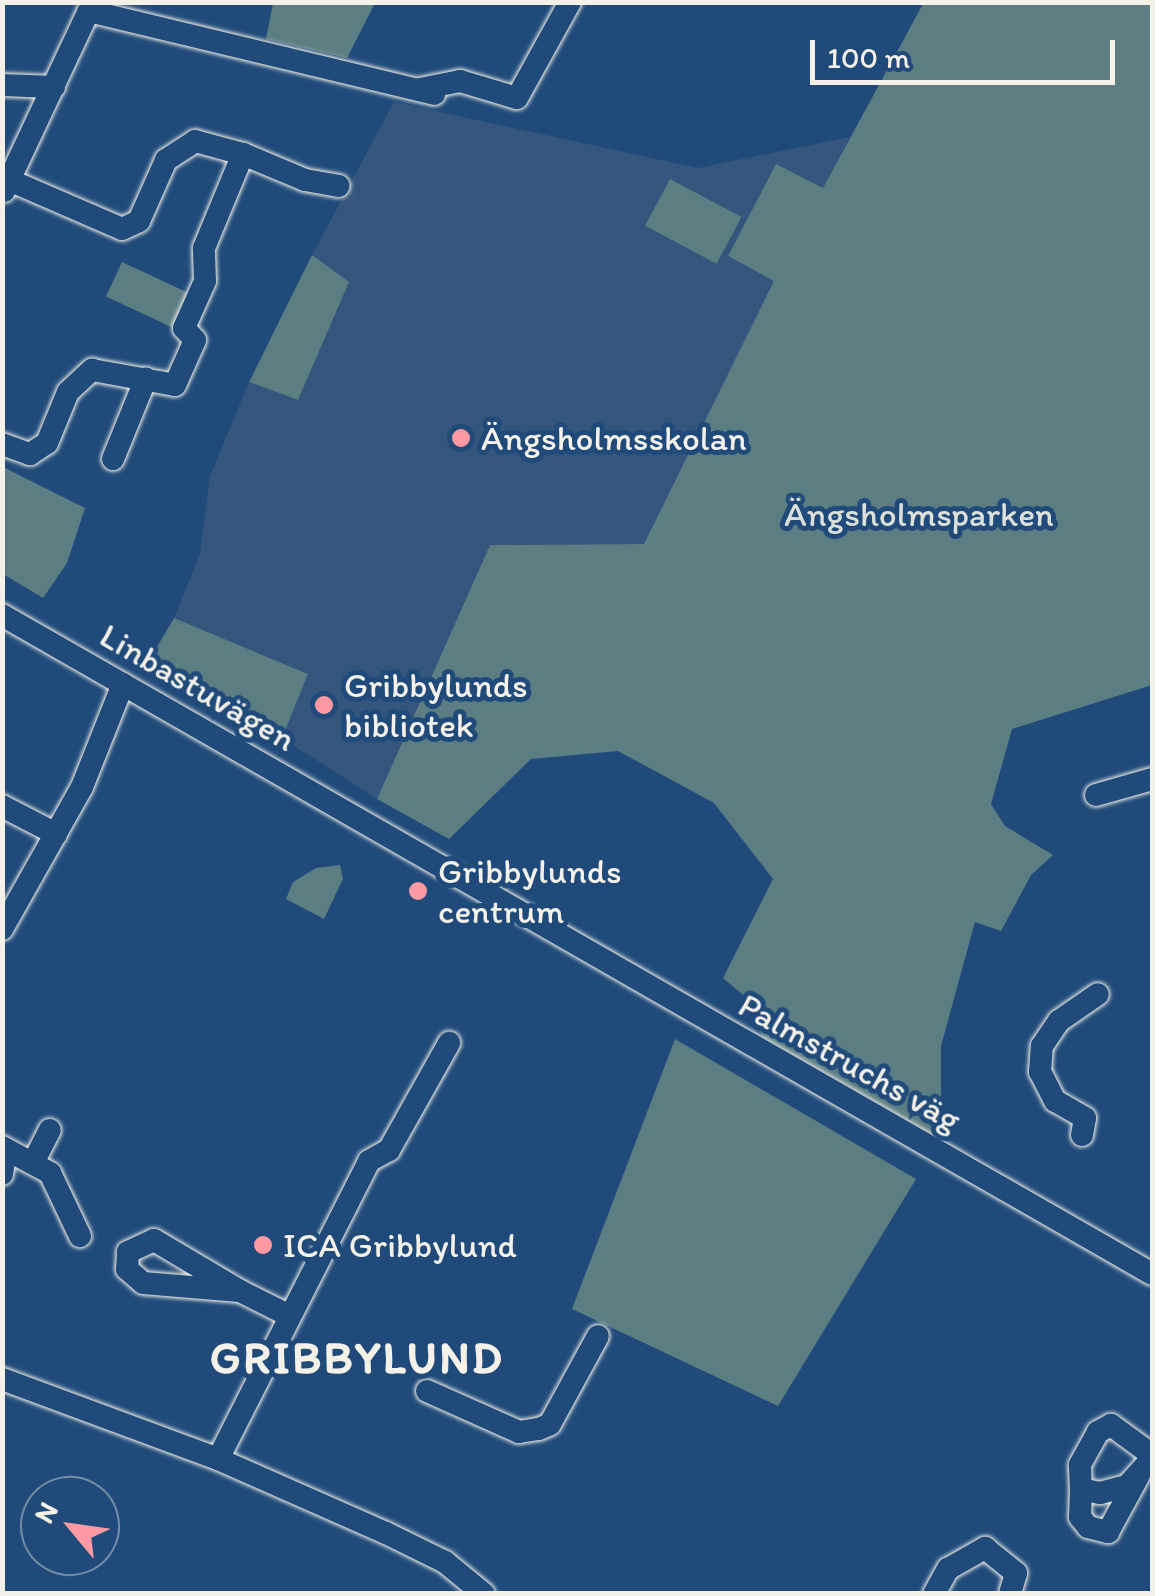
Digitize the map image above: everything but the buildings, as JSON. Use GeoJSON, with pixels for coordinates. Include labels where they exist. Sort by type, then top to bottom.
{"type":"FeatureCollection","features":[{"type":"Feature","properties":{"kind":"street"},"geometry":{"type":"LineString","coordinates":[[338,186],[306,180],[244,154],[195,141],[166,160],[139,221],[122,229],[6,187],[91,7],[425,92],[460,80],[517,98],[570,2]]}},
{"type":"Feature","properties":{"kind":"street"},"geometry":{"type":"LineString","coordinates":[[2,86],[54,87]]}},
{"type":"Feature","properties":{"kind":"street"},"geometry":{"type":"LineString","coordinates":[[2,444],[30,454],[47,443],[68,392],[92,370],[175,385],[195,340],[184,328],[205,281],[204,248],[244,154]]}},
{"type":"Feature","properties":{"kind":"street"},"geometry":{"type":"LineString","coordinates":[[112,459],[146,378]]}},
{"type":"Feature","properties":{"kind":"street","name":"Linbastuvägen"},"geometry":{"type":"LineString","coordinates":[[2,615],[515,908]]}},
{"type":"Feature","properties":{"kind":"street"},"geometry":{"type":"LineString","coordinates":[[2,929],[56,834],[123,684]]}},
{"type":"Feature","properties":{"kind":"street"},"geometry":{"type":"LineString","coordinates":[[1096,795],[1152,779]]}},
{"type":"Feature","properties":{"kind":"street"},"geometry":{"type":"LineString","coordinates":[[2,806],[56,834]]}},
{"type":"Feature","properties":{"kind":"street","name":"Palmstruchs väg"},"geometry":{"type":"LineString","coordinates":[[515,908],[1152,1274]]}},
{"type":"Feature","properties":{"kind":"street"},"geometry":{"type":"LineString","coordinates":[[1082,1136],[1085,1118],[1055,1100],[1040,1072],[1042,1046],[1058,1021],[1098,994]]}},
{"type":"Feature","properties":{"kind":"street"},"geometry":{"type":"LineString","coordinates":[[218,1459],[369,1161],[389,1150],[449,1043]]}},
{"type":"Feature","properties":{"kind":"street"},"geometry":{"type":"LineString","coordinates":[[33,1163],[50,1130]]}},
{"type":"Feature","properties":{"kind":"street"},"geometry":{"type":"LineString","coordinates":[[2,1174],[4,1148],[50,1173],[80,1236]]}},
{"type":"Feature","properties":{"kind":"street"},"geometry":{"type":"LineString","coordinates":[[240,1291],[288,1315]]}},
{"type":"Feature","properties":{"kind":"street"},"geometry":{"type":"LineString","coordinates":[[426,1391],[518,1432],[540,1429],[550,1424],[598,1336]]}},
{"type":"Feature","properties":{"kind":"street"},"geometry":{"type":"LineString","coordinates":[[2,1379],[218,1459],[445,1562],[484,1594]]}},
{"type":"Feature","properties":{"kind":"street"},"geometry":{"type":"LineString","coordinates":[[1110,1426],[1148,1462],[1108,1532],[1088,1527],[1080,1516],[1080,1465],[1098,1432],[1110,1426]]}},
{"type":"Feature","properties":{"kind":"street"},"geometry":{"type":"LineString","coordinates":[[1081,1489],[1100,1493],[1148,1462]]}},
{"type":"Feature","properties":{"kind":"street"},"geometry":{"type":"LineString","coordinates":[[934,1594],[948,1570],[985,1548],[1016,1572],[1010,1594]]}},
{"type":"Feature","properties":{"kind":"shaded area","name":"Ängsholmsskolan"},"geometry":{"type":"Polygon","coordinates":[[[394,102],[698,168],[850,137],[644,544],[490,545],[377,799],[282,738],[308,674],[174,618],[200,553],[210,476],[249,382],[298,400],[348,282],[312,255],[394,102]]]}},
{"type":"Feature","properties":{"kind":"green space"},"geometry":{"type":"Polygon","coordinates":[[[273,2],[375,3],[347,58],[266,39],[273,2]]]}},
{"type":"Feature","properties":{"kind":"green space","name":"Ängsholmsparken"},"geometry":{"type":"Polygon","coordinates":[[[924,2],[1152,3],[1152,685],[1012,729],[991,804],[1005,826],[1053,855],[1031,875],[1001,931],[975,922],[941,1046],[941,1139],[763,1037],[743,995],[723,978],[773,879],[714,803],[618,751],[531,759],[449,839],[377,799],[490,545],[644,544],[774,281],[728,256],[776,164],[823,188],[924,2]]]}},
{"type":"Feature","properties":{"kind":"green space"},"geometry":{"type":"Polygon","coordinates":[[[670,179],[742,217],[717,264],[645,226],[670,179]]]}},
{"type":"Feature","properties":{"kind":"green space"},"geometry":{"type":"Polygon","coordinates":[[[312,255],[349,282],[298,400],[249,382],[312,255]]]}},
{"type":"Feature","properties":{"kind":"green space"},"geometry":{"type":"Polygon","coordinates":[[[122,262],[192,295],[176,329],[106,296],[122,262]]]}},
{"type":"Feature","properties":{"kind":"green space"},"geometry":{"type":"Polygon","coordinates":[[[3,467],[85,508],[67,563],[43,598],[3,574],[3,467]]]}},
{"type":"Feature","properties":{"kind":"green space"},"geometry":{"type":"Polygon","coordinates":[[[174,618],[308,674],[282,738],[157,677],[148,662],[174,618]]]}},
{"type":"Feature","properties":{"kind":"green space"},"geometry":{"type":"Polygon","coordinates":[[[340,865],[343,879],[324,919],[286,899],[293,882],[316,868],[340,865]]]}},
{"type":"Feature","properties":{"kind":"green space"},"geometry":{"type":"Polygon","coordinates":[[[675,1039],[916,1179],[778,1406],[572,1309],[675,1039]]]}},
{"type":"Feature","properties":{"kind":"place","name":"Ängsholmsskolan"},"geometry":{"type":"Point","coordinates":[461,438]}},
{"type":"Feature","properties":{"kind":"place","name":"Gribbylunds bibliotek"},"geometry":{"type":"Point","coordinates":[324,705]}},
{"type":"Feature","properties":{"kind":"place","name":"Gribbylunds centrum"},"geometry":{"type":"Point","coordinates":[418,891]}},
{"type":"Feature","properties":{"kind":"place","name":"ICA Gribbylund"},"geometry":{"type":"Point","coordinates":[263,1245]}},
{"type":"Feature","properties":{"kind":"district","name":"GRIBBYLUND"},"geometry":{"type":"Point","coordinates":[357,1358]}}]}
